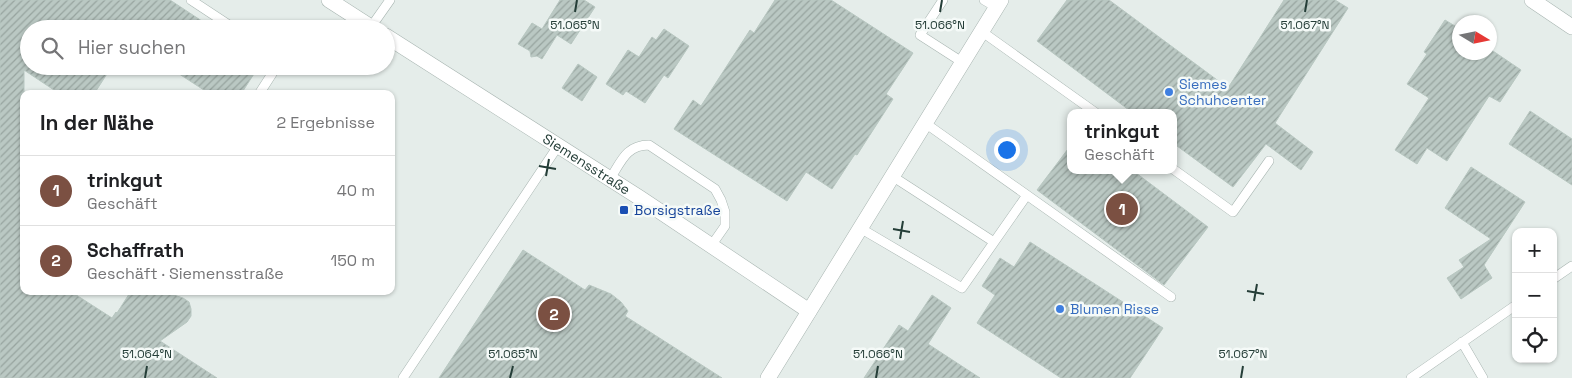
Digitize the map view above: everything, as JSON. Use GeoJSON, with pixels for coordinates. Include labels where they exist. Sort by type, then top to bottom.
{"type":"FeatureCollection","features":[{"type":"Feature","properties":{"kind":"street"},"geometry":{"type":"LineString","coordinates":[[329,0],[360,20]]}},
{"type":"Feature","properties":{"kind":"street"},"geometry":{"type":"LineString","coordinates":[[1532,0],[1572,27]]}},
{"type":"Feature","properties":{"kind":"street"},"geometry":{"type":"LineString","coordinates":[[768,378],[981,31],[993,2]]}},
{"type":"Feature","properties":{"kind":"street","name":"Siemensstraße"},"geometry":{"type":"LineString","coordinates":[[395,42],[610,179],[809,311]]}},
{"type":"Feature","properties":{"kind":"lane"},"geometry":{"type":"LineString","coordinates":[[191,0],[221,20]]}},
{"type":"Feature","properties":{"kind":"lane"},"geometry":{"type":"LineString","coordinates":[[378,20],[390,0]]}},
{"type":"Feature","properties":{"kind":"lane"},"geometry":{"type":"LineString","coordinates":[[943,0],[920,35],[962,62]]}},
{"type":"Feature","properties":{"kind":"lane"},"geometry":{"type":"LineString","coordinates":[[981,31],[1090,109]]}},
{"type":"Feature","properties":{"kind":"lane"},"geometry":{"type":"LineString","coordinates":[[262,90],[271,75]]}},
{"type":"Feature","properties":{"kind":"lane"},"geometry":{"type":"LineString","coordinates":[[925,123],[1171,297]]}},
{"type":"Feature","properties":{"kind":"lane"},"geometry":{"type":"LineString","coordinates":[[610,179],[627,152],[638,145],[649,146],[705,182],[715,189],[725,212],[725,226],[712,246]]}},
{"type":"Feature","properties":{"kind":"lane"},"geometry":{"type":"LineString","coordinates":[[403,378],[558,146]]}},
{"type":"Feature","properties":{"kind":"lane"},"geometry":{"type":"LineString","coordinates":[[1177,172],[1233,212],[1269,161]]}},
{"type":"Feature","properties":{"kind":"lane"},"geometry":{"type":"LineString","coordinates":[[892,176],[994,242]]}},
{"type":"Feature","properties":{"kind":"lane"},"geometry":{"type":"LineString","coordinates":[[860,228],[962,288],[1027,195]]}},
{"type":"Feature","properties":{"kind":"lane"},"geometry":{"type":"LineString","coordinates":[[1557,276],[1572,266]]}},
{"type":"Feature","properties":{"kind":"lane"},"geometry":{"type":"LineString","coordinates":[[1411,378],[1512,308]]}},
{"type":"Feature","properties":{"kind":"lane"},"geometry":{"type":"LineString","coordinates":[[1462,342],[1483,378]]}},
{"type":"Feature","properties":{"kind":"building"},"geometry":{"type":"Polygon","coordinates":[[[0,0],[170,0],[200,20],[20,20],[20,75],[24,75],[24,90],[20,90],[20,295],[76,295],[112,318],[128,295],[174,295],[183,298],[189,302],[191,316],[187,322],[160,341],[217,378],[0,378],[0,0]]]}},
{"type":"Feature","properties":{"kind":"building"},"geometry":{"type":"Polygon","coordinates":[[[560,0],[584,0],[595,7],[571,44],[557,35],[542,59],[537,56],[531,57],[530,51],[518,44],[532,23],[542,29],[560,0]]]}},
{"type":"Feature","properties":{"kind":"building"},"geometry":{"type":"Polygon","coordinates":[[[775,0],[831,0],[913,53],[886,94],[893,99],[857,155],[855,154],[832,189],[806,172],[787,201],[674,129],[693,100],[701,106],[750,30],[754,33],[775,0]]]}},
{"type":"Feature","properties":{"kind":"building","name":"Siemes Schuhcenter"},"geometry":{"type":"Polygon","coordinates":[[[1067,0],[1109,0],[1228,88],[1284,0],[1335,0],[1348,8],[1275,123],[1313,152],[1301,170],[1266,144],[1233,187],[1177,146],[1177,109],[1128,109],[1037,41],[1067,0]]]}},
{"type":"Feature","properties":{"kind":"building"},"geometry":{"type":"Polygon","coordinates":[[[1445,20],[1452,24],[1452,60],[1497,60],[1497,54],[1521,70],[1500,102],[1489,96],[1447,161],[1427,148],[1417,164],[1395,150],[1429,98],[1407,84],[1427,54],[1424,52],[1445,20]]]}},
{"type":"Feature","properties":{"kind":"building"},"geometry":{"type":"Polygon","coordinates":[[[664,29],[689,46],[668,78],[664,75],[645,103],[626,91],[623,95],[606,84],[628,50],[639,57],[652,37],[656,40],[664,29]]]}},
{"type":"Feature","properties":{"kind":"building"},"geometry":{"type":"Polygon","coordinates":[[[578,64],[597,77],[582,101],[562,88],[578,64]]]}},
{"type":"Feature","properties":{"kind":"building"},"geometry":{"type":"Polygon","coordinates":[[[32,75],[106,75],[97,90],[54,90],[32,75]]]}},
{"type":"Feature","properties":{"kind":"building"},"geometry":{"type":"Polygon","coordinates":[[[181,75],[253,75],[244,90],[204,90],[181,75]]]}},
{"type":"Feature","properties":{"kind":"building"},"geometry":{"type":"Polygon","coordinates":[[[1530,111],[1572,139],[1572,185],[1509,144],[1530,111]]]}},
{"type":"Feature","properties":{"kind":"building"},"geometry":{"type":"Polygon","coordinates":[[[1067,150],[1067,174],[1137,174],[1208,227],[1164,285],[1037,190],[1067,150]]]}},
{"type":"Feature","properties":{"kind":"building"},"geometry":{"type":"Polygon","coordinates":[[[1471,167],[1525,202],[1484,265],[1492,278],[1461,299],[1447,278],[1464,267],[1459,260],[1491,239],[1445,208],[1471,167]]]}},
{"type":"Feature","properties":{"kind":"building","name":"Blumen Risse"},"geometry":{"type":"Polygon","coordinates":[[[1030,242],[1163,328],[1130,378],[1061,378],[977,323],[995,295],[982,286],[1000,258],[1014,267],[1030,242]]]}},
{"type":"Feature","properties":{"kind":"building"},"geometry":{"type":"Polygon","coordinates":[[[523,250],[585,290],[589,285],[611,294],[628,311],[625,316],[722,378],[439,378],[523,250]]]}},
{"type":"Feature","properties":{"kind":"building"},"geometry":{"type":"Polygon","coordinates":[[[932,295],[951,308],[928,344],[980,378],[864,378],[899,325],[908,331],[932,295]]]}},
{"type":"Feature","properties":{"kind":"place","name":"Siemes Schuhcenter"},"geometry":{"type":"Point","coordinates":[1169,92]}},
{"type":"Feature","properties":{"kind":"place","name":"trinkgut"},"geometry":{"type":"Point","coordinates":[1122,209]}},
{"type":"Feature","properties":{"kind":"place","name":"Borsigstraße"},"geometry":{"type":"Point","coordinates":[624,210]}},
{"type":"Feature","properties":{"kind":"place","name":"Blumen Risse"},"geometry":{"type":"Point","coordinates":[1060,309]}},
{"type":"Feature","properties":{"kind":"place","name":"Schaffrath"},"geometry":{"type":"Point","coordinates":[554,314]}}]}
